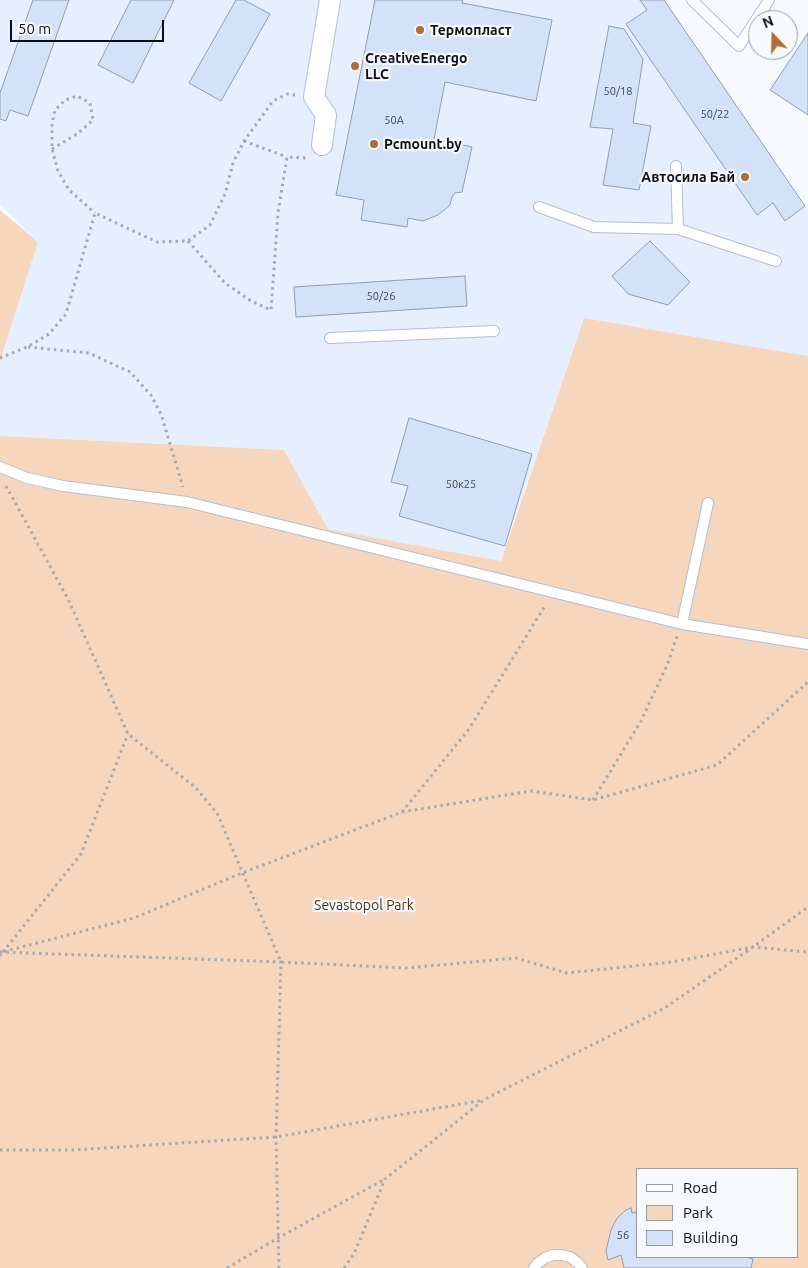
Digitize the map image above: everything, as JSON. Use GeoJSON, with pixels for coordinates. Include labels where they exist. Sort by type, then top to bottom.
{"type":"FeatureCollection","features":[{"type":"Feature","properties":{"kind":"street"},"geometry":{"type":"LineString","coordinates":[[322,145],[326,115],[314,97],[330,0]]}},
{"type":"Feature","properties":{"kind":"lane"},"geometry":{"type":"LineString","coordinates":[[692,0],[739,46],[768,0]]}},
{"type":"Feature","properties":{"kind":"lane"},"geometry":{"type":"LineString","coordinates":[[676,166],[678,229]]}},
{"type":"Feature","properties":{"kind":"lane"},"geometry":{"type":"LineString","coordinates":[[539,207],[594,227],[678,229],[776,261]]}},
{"type":"Feature","properties":{"kind":"lane"},"geometry":{"type":"LineString","coordinates":[[330,338],[494,331]]}},
{"type":"Feature","properties":{"kind":"lane"},"geometry":{"type":"LineString","coordinates":[[0,467],[26,478],[63,486],[188,502],[682,624],[808,644]]}},
{"type":"Feature","properties":{"kind":"lane"},"geometry":{"type":"LineString","coordinates":[[682,624],[708,503]]}},
{"type":"Feature","properties":{"kind":"lane"},"geometry":{"type":"LineString","coordinates":[[534,1268],[545,1258],[553,1255],[570,1257],[582,1268]]}},
{"type":"Feature","properties":{"kind":"path"},"geometry":{"type":"LineString","coordinates":[[52,149],[77,134],[93,120],[90,103],[77,96],[65,100],[55,110],[52,124],[52,149],[58,171],[69,190],[95,213],[157,242],[188,242],[210,225],[225,194],[233,163],[244,141],[273,101],[287,94],[314,97]]}},
{"type":"Feature","properties":{"kind":"path"},"geometry":{"type":"LineString","coordinates":[[244,141],[287,156],[320,158],[322,145]]}},
{"type":"Feature","properties":{"kind":"path"},"geometry":{"type":"LineString","coordinates":[[188,242],[225,282],[251,301],[271,310],[278,213],[287,156]]}},
{"type":"Feature","properties":{"kind":"path"},"geometry":{"type":"LineString","coordinates":[[0,358],[27,347],[48,334],[66,314],[95,213]]}},
{"type":"Feature","properties":{"kind":"path"},"geometry":{"type":"LineString","coordinates":[[27,347],[89,353],[130,372],[151,396],[161,414],[188,502]]}},
{"type":"Feature","properties":{"kind":"path"},"geometry":{"type":"LineString","coordinates":[[4,483],[68,599],[128,734],[196,788],[217,813],[281,962],[276,1137],[279,1268]]}},
{"type":"Feature","properties":{"kind":"path"},"geometry":{"type":"LineString","coordinates":[[402,812],[469,730],[553,592]]}},
{"type":"Feature","properties":{"kind":"path"},"geometry":{"type":"LineString","coordinates":[[593,800],[641,720],[668,663],[682,624]]}},
{"type":"Feature","properties":{"kind":"path"},"geometry":{"type":"LineString","coordinates":[[1,952],[134,918],[242,872],[402,812],[531,791],[593,800],[716,765],[808,682]]}},
{"type":"Feature","properties":{"kind":"path"},"geometry":{"type":"LineString","coordinates":[[0,956],[1,952],[82,854],[128,734]]}},
{"type":"Feature","properties":{"kind":"path"},"geometry":{"type":"LineString","coordinates":[[227,1268],[385,1179],[485,1099],[663,1009],[808,907]]}},
{"type":"Feature","properties":{"kind":"path"},"geometry":{"type":"LineString","coordinates":[[1,952],[406,968],[516,958],[567,973],[672,962],[753,947],[808,952]]}},
{"type":"Feature","properties":{"kind":"path"},"geometry":{"type":"LineString","coordinates":[[0,1150],[72,1150],[276,1137],[485,1099]]}},
{"type":"Feature","properties":{"kind":"path"},"geometry":{"type":"LineString","coordinates":[[344,1268],[354,1254],[385,1179]]}},
{"type":"Feature","properties":{"kind":"shaded area"},"geometry":{"type":"Polygon","coordinates":[[[0,0],[664,0],[808,208],[808,356],[584,318],[501,561],[328,529],[284,450],[0,436],[0,361],[38,242],[0,204],[0,0]]]}},
{"type":"Feature","properties":{"kind":"green space"},"geometry":{"type":"Polygon","coordinates":[[[0,210],[38,242],[0,361],[0,210]]]}},
{"type":"Feature","properties":{"kind":"green space","name":"Sevastopol Park"},"geometry":{"type":"Polygon","coordinates":[[[584,318],[808,356],[808,1268],[0,1268],[0,436],[284,450],[328,529],[501,561],[584,318]]]}},
{"type":"Feature","properties":{"kind":"building"},"geometry":{"type":"Polygon","coordinates":[[[33,0],[69,0],[28,116],[10,110],[6,121],[0,119],[0,93],[33,0]]]}},
{"type":"Feature","properties":{"kind":"building"},"geometry":{"type":"Polygon","coordinates":[[[131,0],[174,0],[133,83],[98,65],[131,0]]]}},
{"type":"Feature","properties":{"kind":"building"},"geometry":{"type":"Polygon","coordinates":[[[236,0],[244,0],[270,14],[221,101],[189,83],[236,0]]]}},
{"type":"Feature","properties":{"kind":"building"},"geometry":{"type":"Polygon","coordinates":[[[375,0],[463,0],[462,3],[552,20],[536,101],[445,82],[434,139],[472,147],[462,192],[455,193],[450,205],[438,215],[423,221],[408,218],[407,227],[361,220],[364,200],[336,195],[375,0]]]}},
{"type":"Feature","properties":{"kind":"building"},"geometry":{"type":"Polygon","coordinates":[[[640,0],[664,0],[805,206],[785,221],[773,203],[757,215],[626,24],[647,10],[640,0]]]}},
{"type":"Feature","properties":{"kind":"building"},"geometry":{"type":"Polygon","coordinates":[[[609,26],[624,29],[643,59],[633,123],[651,126],[639,190],[603,185],[613,129],[590,127],[609,26]]]}},
{"type":"Feature","properties":{"kind":"building"},"geometry":{"type":"Polygon","coordinates":[[[808,33],[808,115],[770,90],[790,60],[798,60],[798,48],[808,33]]]}},
{"type":"Feature","properties":{"kind":"building"},"geometry":{"type":"Polygon","coordinates":[[[650,241],[690,282],[668,305],[628,294],[612,276],[650,241]]]}},
{"type":"Feature","properties":{"kind":"building"},"geometry":{"type":"Polygon","coordinates":[[[465,276],[467,306],[296,317],[294,287],[465,276]]]}},
{"type":"Feature","properties":{"kind":"building"},"geometry":{"type":"Polygon","coordinates":[[[409,418],[532,454],[505,546],[399,516],[408,486],[391,482],[409,418]]]}},
{"type":"Feature","properties":{"kind":"building"},"geometry":{"type":"Polygon","coordinates":[[[631,1208],[632,1213],[636,1212],[636,1258],[750,1258],[753,1259],[751,1268],[624,1268],[621,1255],[608,1260],[606,1251],[611,1230],[617,1218],[631,1208]]]}},
{"type":"Feature","properties":{"kind":"place","name":"Термопласт"},"geometry":{"type":"Point","coordinates":[420,30]}},
{"type":"Feature","properties":{"kind":"place","name":"CreativeEnergo LLC"},"geometry":{"type":"Point","coordinates":[355,66]}},
{"type":"Feature","properties":{"kind":"place","name":"Pcmount.by"},"geometry":{"type":"Point","coordinates":[374,144]}},
{"type":"Feature","properties":{"kind":"place","name":"Автосила Бай"},"geometry":{"type":"Point","coordinates":[745,177]}}]}
